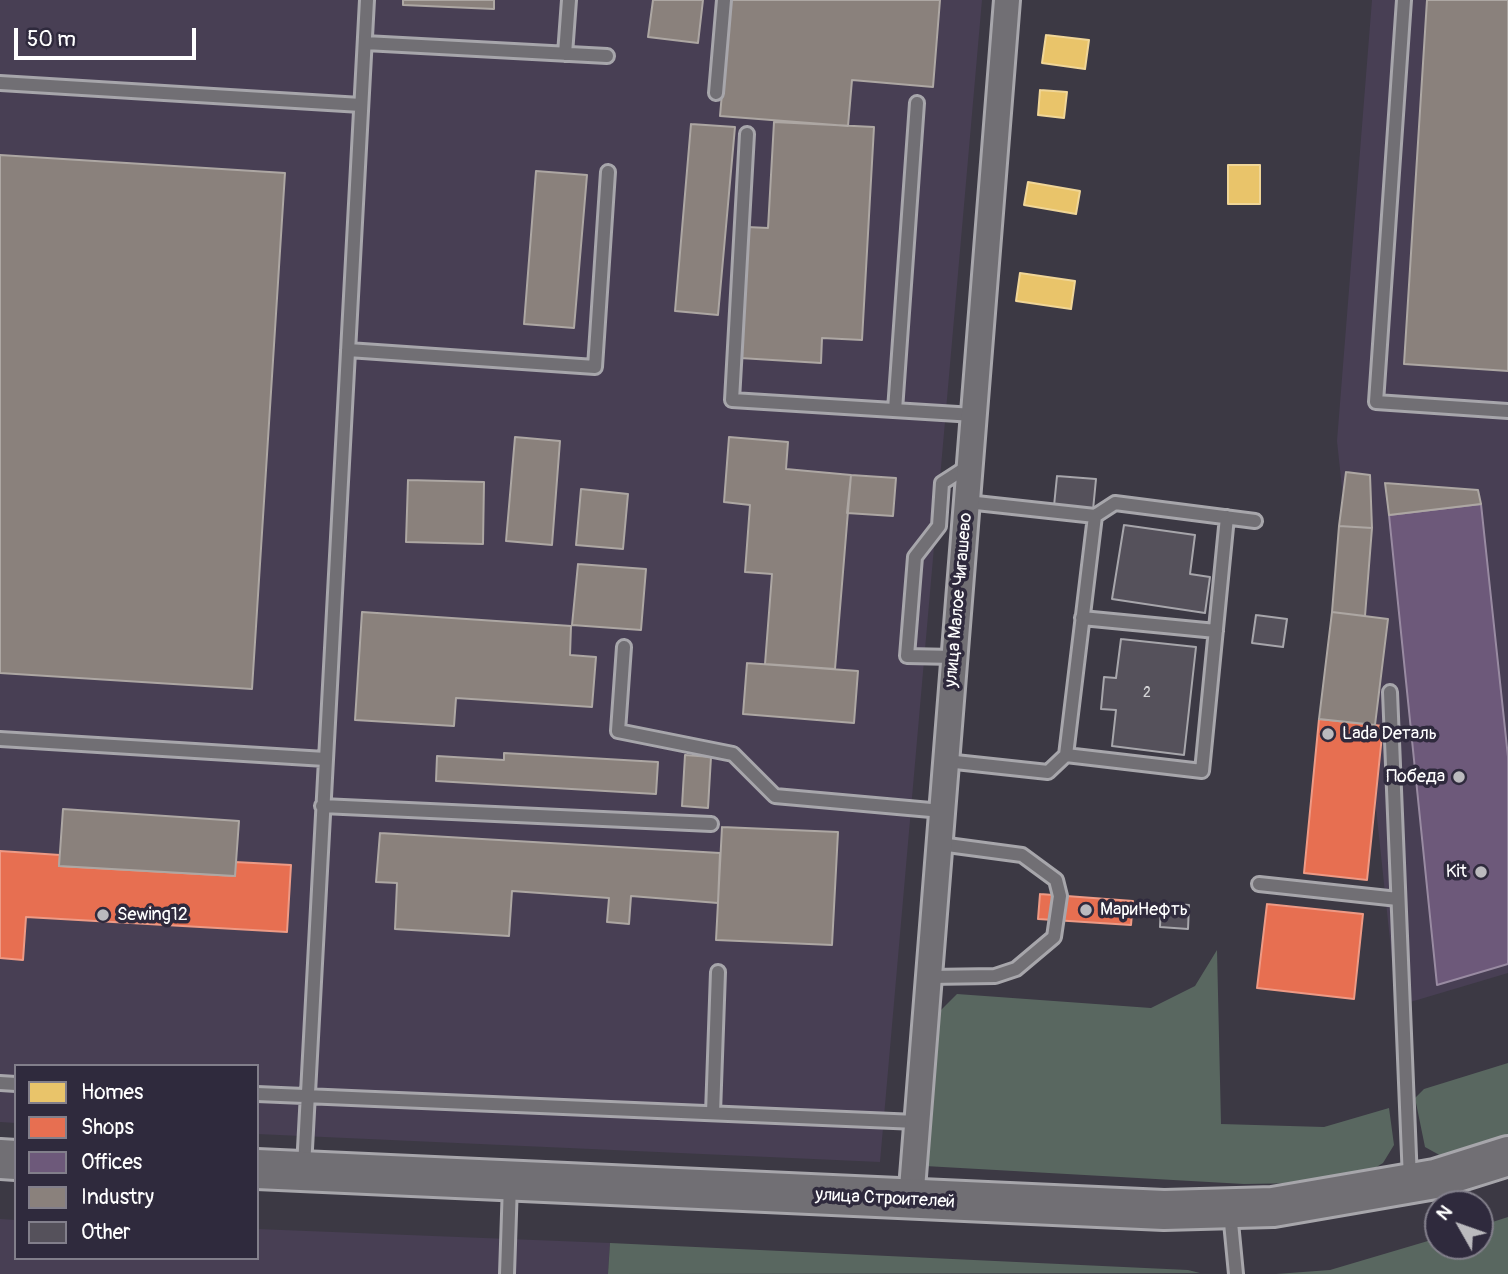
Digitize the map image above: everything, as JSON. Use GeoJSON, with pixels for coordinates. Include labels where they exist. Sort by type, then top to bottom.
{"type":"FeatureCollection","features":[{"type":"Feature","properties":{"kind":"main road","name":"улица Строителей"},"geometry":{"type":"LineString","coordinates":[[259,1169],[911,1201],[1164,1210],[1273,1207],[1410,1184],[1508,1156]]}},
{"type":"Feature","properties":{"kind":"street","name":"улица Малое Чигашево"},"geometry":{"type":"LineString","coordinates":[[911,1201],[1007,0]]}},
{"type":"Feature","properties":{"kind":"lane"},"geometry":{"type":"LineString","coordinates":[[304,1171],[367,0]]}},
{"type":"Feature","properties":{"kind":"lane"},"geometry":{"type":"LineString","coordinates":[[565,54],[569,0]]}},
{"type":"Feature","properties":{"kind":"lane"},"geometry":{"type":"LineString","coordinates":[[716,93],[724,0]]}},
{"type":"Feature","properties":{"kind":"lane"},"geometry":{"type":"LineString","coordinates":[[1404,0],[1376,402],[1508,411]]}},
{"type":"Feature","properties":{"kind":"lane"},"geometry":{"type":"LineString","coordinates":[[365,43],[607,56]]}},
{"type":"Feature","properties":{"kind":"lane"},"geometry":{"type":"LineString","coordinates":[[0,83],[361,105]]}},
{"type":"Feature","properties":{"kind":"lane"},"geometry":{"type":"LineString","coordinates":[[895,410],[917,103]]}},
{"type":"Feature","properties":{"kind":"lane"},"geometry":{"type":"LineString","coordinates":[[747,134],[732,400],[974,415]]}},
{"type":"Feature","properties":{"kind":"lane"},"geometry":{"type":"LineString","coordinates":[[348,350],[596,368],[608,172]]}},
{"type":"Feature","properties":{"kind":"lane"},"geometry":{"type":"LineString","coordinates":[[954,657],[907,656],[915,557],[939,526],[942,483],[970,465]]}},
{"type":"Feature","properties":{"kind":"lane"},"geometry":{"type":"LineString","coordinates":[[967,502],[1096,516],[1115,503],[1255,521]]}},
{"type":"Feature","properties":{"kind":"lane"},"geometry":{"type":"LineString","coordinates":[[946,761],[1048,772],[1066,755],[1096,516]]}},
{"type":"Feature","properties":{"kind":"lane"},"geometry":{"type":"LineString","coordinates":[[1066,755],[1202,771],[1227,517]]}},
{"type":"Feature","properties":{"kind":"lane"},"geometry":{"type":"LineString","coordinates":[[1082,618],[1216,631]]}},
{"type":"Feature","properties":{"kind":"lane"},"geometry":{"type":"LineString","coordinates":[[624,646],[618,731],[733,754],[775,796],[942,811]]}},
{"type":"Feature","properties":{"kind":"lane"},"geometry":{"type":"LineString","coordinates":[[1390,692],[1410,1184]]}},
{"type":"Feature","properties":{"kind":"lane"},"geometry":{"type":"LineString","coordinates":[[0,739],[325,759]]}},
{"type":"Feature","properties":{"kind":"lane"},"geometry":{"type":"LineString","coordinates":[[322,806],[711,824]]}},
{"type":"Feature","properties":{"kind":"lane"},"geometry":{"type":"LineString","coordinates":[[929,976],[995,976],[1016,969],[1054,937],[1060,896],[1056,880],[1022,855],[940,844]]}},
{"type":"Feature","properties":{"kind":"lane"},"geometry":{"type":"LineString","coordinates":[[1258,884],[1398,899]]}},
{"type":"Feature","properties":{"kind":"lane"},"geometry":{"type":"LineString","coordinates":[[713,1113],[718,972]]}},
{"type":"Feature","properties":{"kind":"lane"},"geometry":{"type":"LineString","coordinates":[[259,1094],[918,1122]]}},
{"type":"Feature","properties":{"kind":"lane"},"geometry":{"type":"LineString","coordinates":[[507,1274],[510,1181]]}},
{"type":"Feature","properties":{"kind":"lane"},"geometry":{"type":"LineString","coordinates":[[1230,1209],[1236,1274]]}},
{"type":"Feature","properties":{"kind":"shaded area"},"geometry":{"type":"Polygon","coordinates":[[[0,0],[982,0],[880,1162],[259,1134],[259,1064],[14,1064],[14,1123],[0,1122],[0,0]]]}},
{"type":"Feature","properties":{"kind":"shaded area"},"geometry":{"type":"Polygon","coordinates":[[[1372,0],[1508,0],[1508,973],[1397,1006],[1337,441],[1372,0]]]}},
{"type":"Feature","properties":{"kind":"shaded area"},"geometry":{"type":"Polygon","coordinates":[[[1217,950],[1221,1124],[1324,1127],[1389,1108],[1394,1145],[1383,1163],[1365,1174],[1307,1183],[1244,1184],[925,1166],[940,1011],[957,994],[1151,1008],[1195,986],[1217,950]]]}},
{"type":"Feature","properties":{"kind":"shaded area"},"geometry":{"type":"Polygon","coordinates":[[[1508,1063],[1508,1137],[1443,1157],[1425,1147],[1415,1098],[1424,1089],[1508,1063]]]}},
{"type":"Feature","properties":{"kind":"shaded area"},"geometry":{"type":"Polygon","coordinates":[[[1508,1217],[1508,1274],[1276,1274],[1330,1270],[1424,1242],[1424,1260],[1494,1260],[1494,1222],[1508,1217]]]}},
{"type":"Feature","properties":{"kind":"shaded area"},"geometry":{"type":"Polygon","coordinates":[[[0,1219],[14,1220],[14,1260],[259,1260],[259,1229],[610,1243],[608,1274],[0,1274],[0,1219]]]}},
{"type":"Feature","properties":{"kind":"shaded area"},"geometry":{"type":"Polygon","coordinates":[[[610,1243],[1188,1270],[1200,1273],[608,1274],[610,1243]]]}},
{"type":"Feature","properties":{"kind":"building: Homes"},"geometry":{"type":"Polygon","coordinates":[[[1046,35],[1089,40],[1085,69],[1042,63],[1046,35]]]}},
{"type":"Feature","properties":{"kind":"building: Homes"},"geometry":{"type":"Polygon","coordinates":[[[1040,90],[1067,92],[1064,118],[1038,115],[1040,90]]]}},
{"type":"Feature","properties":{"kind":"building: Homes"},"geometry":{"type":"Polygon","coordinates":[[[1228,165],[1260,165],[1260,204],[1228,204],[1228,165]]]}},
{"type":"Feature","properties":{"kind":"building: Homes"},"geometry":{"type":"Polygon","coordinates":[[[1028,182],[1080,191],[1076,214],[1024,205],[1028,182]]]}},
{"type":"Feature","properties":{"kind":"building: Homes"},"geometry":{"type":"Polygon","coordinates":[[[1020,273],[1075,281],[1071,309],[1016,301],[1020,273]]]}},
{"type":"Feature","properties":{"kind":"building: Shops"},"geometry":{"type":"Polygon","coordinates":[[[1319,719],[1383,726],[1367,880],[1304,873],[1319,719]]]}},
{"type":"Feature","properties":{"kind":"building: Shops"},"geometry":{"type":"Polygon","coordinates":[[[0,851],[60,855],[59,866],[235,876],[235,862],[291,865],[287,932],[26,917],[23,960],[0,958],[0,851]]]}},
{"type":"Feature","properties":{"kind":"building: Shops","name":"МариНефть"},"geometry":{"type":"Polygon","coordinates":[[[1040,894],[1133,901],[1131,925],[1038,919],[1040,894]]]}},
{"type":"Feature","properties":{"kind":"building: Shops"},"geometry":{"type":"Polygon","coordinates":[[[1267,904],[1363,914],[1354,999],[1257,988],[1267,904]]]}},
{"type":"Feature","properties":{"kind":"building: Offices"},"geometry":{"type":"Polygon","coordinates":[[[1481,504],[1508,757],[1508,964],[1437,985],[1389,515],[1481,504]]]}},
{"type":"Feature","properties":{"kind":"building: Industry"},"geometry":{"type":"Polygon","coordinates":[[[403,0],[494,0],[494,9],[403,5],[403,0]]]}},
{"type":"Feature","properties":{"kind":"building: Industry"},"geometry":{"type":"Polygon","coordinates":[[[653,0],[703,0],[698,43],[648,37],[653,0]]]}},
{"type":"Feature","properties":{"kind":"building: Industry"},"geometry":{"type":"Polygon","coordinates":[[[730,0],[940,0],[933,87],[852,80],[848,126],[720,116],[730,0]]]}},
{"type":"Feature","properties":{"kind":"building: Industry"},"geometry":{"type":"Polygon","coordinates":[[[1427,0],[1508,0],[1508,371],[1404,364],[1427,0]]]}},
{"type":"Feature","properties":{"kind":"building: Industry"},"geometry":{"type":"Polygon","coordinates":[[[774,122],[874,127],[862,340],[822,338],[821,363],[740,358],[747,227],[768,228],[774,122]]]}},
{"type":"Feature","properties":{"kind":"building: Industry"},"geometry":{"type":"Polygon","coordinates":[[[691,124],[735,127],[718,315],[675,311],[691,124]]]}},
{"type":"Feature","properties":{"kind":"building: Industry"},"geometry":{"type":"Polygon","coordinates":[[[0,155],[285,173],[252,689],[0,673],[0,155]]]}},
{"type":"Feature","properties":{"kind":"building: Industry"},"geometry":{"type":"Polygon","coordinates":[[[536,171],[587,175],[574,328],[524,324],[536,171]]]}},
{"type":"Feature","properties":{"kind":"building: Industry"},"geometry":{"type":"Polygon","coordinates":[[[515,437],[560,441],[552,545],[506,541],[515,437]]]}},
{"type":"Feature","properties":{"kind":"building: Industry"},"geometry":{"type":"Polygon","coordinates":[[[729,437],[788,442],[786,469],[851,475],[835,669],[765,664],[772,574],[745,572],[750,505],[724,502],[729,437]]]}},
{"type":"Feature","properties":{"kind":"building: Industry"},"geometry":{"type":"Polygon","coordinates":[[[1346,472],[1370,475],[1372,528],[1339,526],[1346,472]]]}},
{"type":"Feature","properties":{"kind":"building: Industry"},"geometry":{"type":"Polygon","coordinates":[[[851,475],[896,478],[893,516],[847,513],[851,475]]]}},
{"type":"Feature","properties":{"kind":"building: Industry"},"geometry":{"type":"Polygon","coordinates":[[[408,480],[484,482],[483,544],[406,542],[408,480]]]}},
{"type":"Feature","properties":{"kind":"building: Industry"},"geometry":{"type":"Polygon","coordinates":[[[1385,483],[1478,490],[1481,504],[1389,515],[1385,483]]]}},
{"type":"Feature","properties":{"kind":"building: Industry"},"geometry":{"type":"Polygon","coordinates":[[[581,489],[628,494],[623,549],[576,545],[581,489]]]}},
{"type":"Feature","properties":{"kind":"building: Industry"},"geometry":{"type":"Polygon","coordinates":[[[1339,526],[1372,528],[1365,616],[1332,612],[1339,526]]]}},
{"type":"Feature","properties":{"kind":"building: Industry"},"geometry":{"type":"Polygon","coordinates":[[[578,564],[646,569],[641,630],[572,625],[578,564]]]}},
{"type":"Feature","properties":{"kind":"building: Industry"},"geometry":{"type":"Polygon","coordinates":[[[362,612],[571,626],[570,655],[596,657],[592,707],[456,698],[454,726],[355,720],[362,612]]]}},
{"type":"Feature","properties":{"kind":"building: Industry"},"geometry":{"type":"Polygon","coordinates":[[[1332,612],[1388,619],[1375,725],[1319,719],[1332,612]]]}},
{"type":"Feature","properties":{"kind":"building: Industry"},"geometry":{"type":"Polygon","coordinates":[[[747,663],[858,671],[854,723],[743,714],[747,663]]]}},
{"type":"Feature","properties":{"kind":"building: Industry"},"geometry":{"type":"Polygon","coordinates":[[[504,753],[658,762],[656,794],[436,781],[437,756],[504,760],[504,753]]]}},
{"type":"Feature","properties":{"kind":"building: Industry"},"geometry":{"type":"Polygon","coordinates":[[[685,755],[711,757],[708,808],[682,806],[685,755]]]}},
{"type":"Feature","properties":{"kind":"building: Industry"},"geometry":{"type":"Polygon","coordinates":[[[63,809],[239,821],[235,876],[59,866],[63,809]]]}},
{"type":"Feature","properties":{"kind":"building: Industry"},"geometry":{"type":"Polygon","coordinates":[[[722,827],[838,832],[832,945],[716,940],[722,827]]]}},
{"type":"Feature","properties":{"kind":"building: Industry"},"geometry":{"type":"Polygon","coordinates":[[[380,833],[720,853],[718,903],[631,896],[629,924],[607,922],[609,898],[512,891],[509,936],[395,929],[397,883],[376,882],[380,833]]]}},
{"type":"Feature","properties":{"kind":"building: Other"},"geometry":{"type":"Polygon","coordinates":[[[1057,476],[1096,479],[1093,510],[1054,506],[1057,476]]]}},
{"type":"Feature","properties":{"kind":"building: Other"},"geometry":{"type":"Polygon","coordinates":[[[1124,525],[1195,535],[1190,574],[1210,577],[1205,613],[1112,599],[1124,525]]]}},
{"type":"Feature","properties":{"kind":"building: Other"},"geometry":{"type":"Polygon","coordinates":[[[1256,615],[1287,619],[1283,647],[1252,643],[1256,615]]]}},
{"type":"Feature","properties":{"kind":"building: Other"},"geometry":{"type":"Polygon","coordinates":[[[1121,639],[1196,647],[1184,755],[1112,746],[1116,710],[1101,709],[1104,677],[1116,678],[1121,639]]]}},
{"type":"Feature","properties":{"kind":"building: Other"},"geometry":{"type":"Polygon","coordinates":[[[1161,903],[1189,905],[1188,929],[1160,927],[1161,903]]]}},
{"type":"Feature","properties":{"kind":"place","name":"Lada Dеталь"},"geometry":{"type":"Point","coordinates":[1328,734]}},
{"type":"Feature","properties":{"kind":"place","name":"Победа"},"geometry":{"type":"Point","coordinates":[1459,777]}},
{"type":"Feature","properties":{"kind":"place","name":"Kit"},"geometry":{"type":"Point","coordinates":[1481,872]}},
{"type":"Feature","properties":{"kind":"place","name":"МариНефть"},"geometry":{"type":"Point","coordinates":[1086,910]}},
{"type":"Feature","properties":{"kind":"place","name":"Sewing12"},"geometry":{"type":"Point","coordinates":[103,915]}}]}
